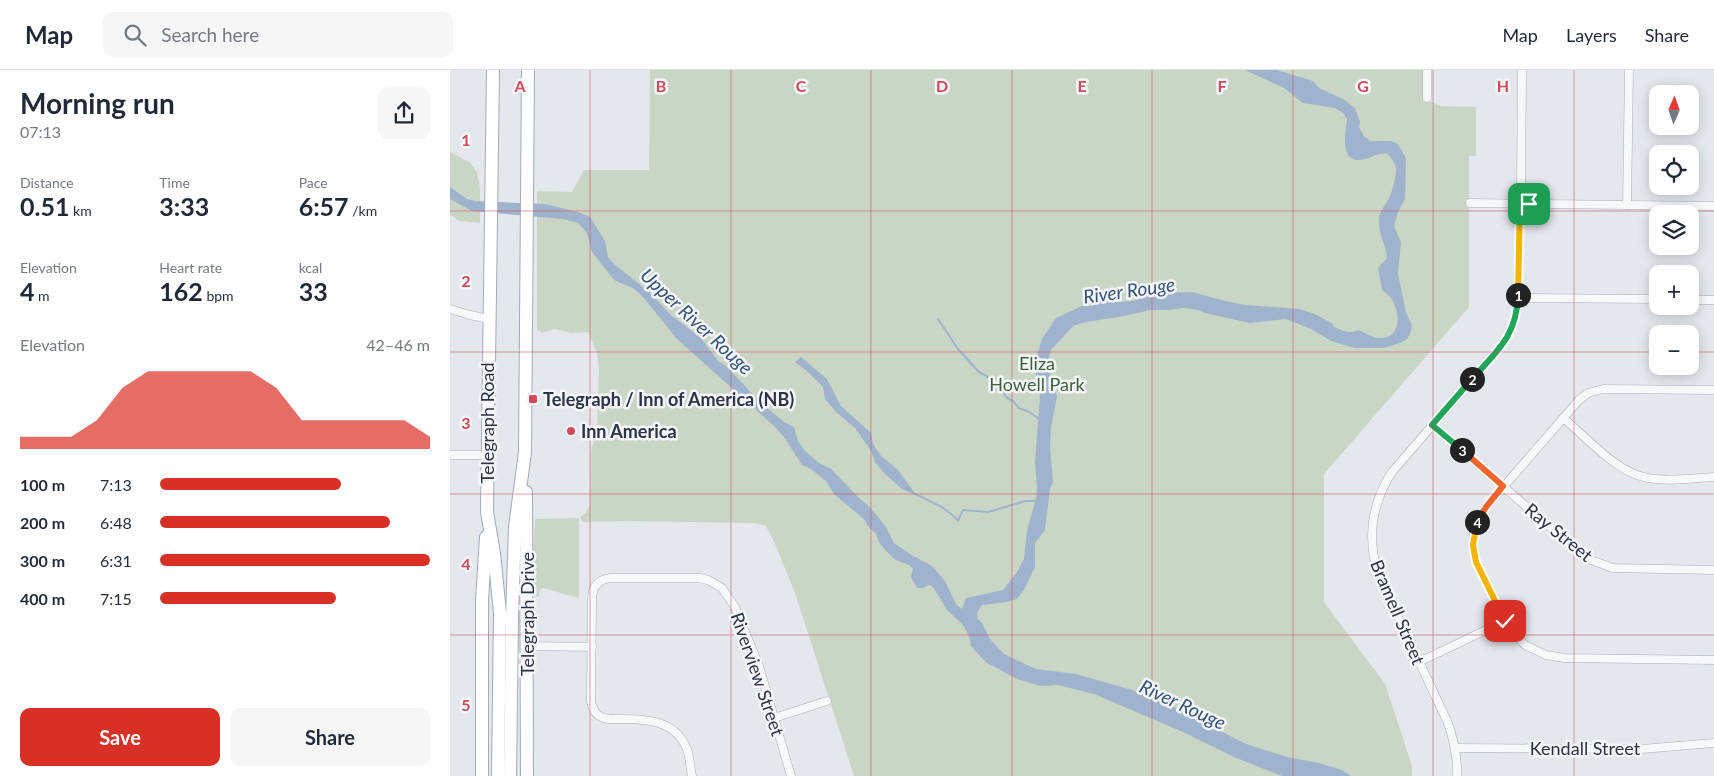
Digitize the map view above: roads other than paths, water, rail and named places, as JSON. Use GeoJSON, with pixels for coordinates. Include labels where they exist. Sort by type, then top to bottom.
{"type":"FeatureCollection","features":[{"type":"Feature","properties":{"kind":"main road","name":"Telegraph Road"},"geometry":{"type":"LineString","coordinates":[[493,70],[488,319],[487,512],[494,553],[500,613],[498,776]]}},
{"type":"Feature","properties":{"kind":"main road"},"geometry":{"type":"LineString","coordinates":[[520,70],[520,90],[528,112]]}},
{"type":"Feature","properties":{"kind":"main road","name":"Telegraph Road"},"geometry":{"type":"LineString","coordinates":[[510,776],[515,527],[525,452],[528,70]]}},
{"type":"Feature","properties":{"kind":"main road","name":"Telegraph Drive"},"geometry":{"type":"LineString","coordinates":[[525,452],[528,646],[527,776]]}},
{"type":"Feature","properties":{"kind":"main road"},"geometry":{"type":"LineString","coordinates":[[482,776],[482,600],[487,512]]}},
{"type":"Feature","properties":{"kind":"street"},"geometry":{"type":"LineString","coordinates":[[1427,70],[1427,98]]}},
{"type":"Feature","properties":{"kind":"street","name":"Bramell Street"},"geometry":{"type":"LineString","coordinates":[[1458,776],[1455,748],[1448,723],[1378,574],[1372,553],[1372,530],[1376,505],[1387,480],[1399,463],[1508,337],[1515,319],[1518,298],[1522,70]]}},
{"type":"Feature","properties":{"kind":"street"},"geometry":{"type":"LineString","coordinates":[[1627,205],[1629,70]]}},
{"type":"Feature","properties":{"kind":"street"},"geometry":{"type":"LineString","coordinates":[[1470,203],[1714,206]]}},
{"type":"Feature","properties":{"kind":"street"},"geometry":{"type":"LineString","coordinates":[[1518,298],[1649,299]]}},
{"type":"Feature","properties":{"kind":"street"},"geometry":{"type":"LineString","coordinates":[[1699,300],[1714,300]]}},
{"type":"Feature","properties":{"kind":"street"},"geometry":{"type":"LineString","coordinates":[[450,308],[470,316],[488,319]]}},
{"type":"Feature","properties":{"kind":"street"},"geometry":{"type":"LineString","coordinates":[[1714,390],[1598,390],[1582,397],[1486,507],[1479,517],[1474,532],[1473,545],[1476,562],[1505,621],[1513,634],[1525,645],[1538,652],[1555,657],[1714,660]]}},
{"type":"Feature","properties":{"kind":"street"},"geometry":{"type":"LineString","coordinates":[[1563,418],[1617,464],[1637,476],[1659,480],[1714,477]]}},
{"type":"Feature","properties":{"kind":"street","name":"Ray Street"},"geometry":{"type":"LineString","coordinates":[[1432,425],[1579,552],[1602,565],[1624,569],[1714,570]]}},
{"type":"Feature","properties":{"kind":"street"},"geometry":{"type":"LineString","coordinates":[[450,455],[487,455]]}},
{"type":"Feature","properties":{"kind":"street","name":"Riverview Street"},"geometry":{"type":"LineString","coordinates":[[692,776],[686,748],[679,736],[670,728],[659,722],[606,719],[595,713],[591,701],[593,592],[599,582],[611,578],[700,578],[722,588],[735,607],[758,666],[792,776]]}},
{"type":"Feature","properties":{"kind":"street"},"geometry":{"type":"LineString","coordinates":[[1419,662],[1505,621]]}},
{"type":"Feature","properties":{"kind":"street"},"geometry":{"type":"LineString","coordinates":[[528,646],[592,647]]}},
{"type":"Feature","properties":{"kind":"street"},"geometry":{"type":"LineString","coordinates":[[774,718],[827,701]]}},
{"type":"Feature","properties":{"kind":"street","name":"Kendall Street"},"geometry":{"type":"LineString","coordinates":[[1455,748],[1642,749],[1714,743]]}},
{"type":"Feature","properties":{"kind":"water"},"geometry":{"type":"Polygon","coordinates":[[[1245,70],[1277,70],[1313,81],[1319,88],[1343,99],[1355,108],[1360,122],[1359,127],[1364,136],[1370,141],[1391,141],[1398,144],[1406,158],[1405,199],[1398,212],[1394,226],[1401,242],[1398,274],[1406,312],[1412,326],[1410,334],[1407,339],[1400,343],[1384,348],[1355,348],[1331,341],[1311,329],[1286,319],[1250,323],[1183,308],[1151,310],[1073,326],[1051,350],[1047,364],[1057,397],[1051,427],[1050,447],[1053,482],[1050,489],[1045,530],[1035,543],[1035,567],[1025,588],[1017,599],[982,605],[977,613],[978,619],[990,639],[1004,654],[1036,669],[1076,674],[1132,690],[1166,703],[1246,744],[1287,757],[1319,763],[1342,770],[1351,776],[1282,776],[1234,757],[1183,732],[1094,694],[1058,685],[1041,686],[1017,679],[987,663],[971,646],[969,636],[963,625],[947,610],[933,587],[929,585],[917,588],[911,577],[913,569],[909,565],[896,560],[886,551],[865,520],[834,494],[826,481],[811,469],[802,465],[784,437],[775,427],[677,339],[644,298],[633,288],[614,280],[592,252],[587,233],[578,223],[563,219],[472,211],[450,199],[450,187],[467,199],[475,201],[545,204],[590,217],[605,241],[608,257],[613,263],[649,292],[671,315],[701,338],[718,361],[726,366],[761,403],[784,422],[794,427],[798,441],[805,451],[819,463],[831,469],[870,507],[886,527],[894,543],[934,568],[945,581],[956,604],[962,609],[966,598],[1003,590],[1024,559],[1027,530],[1036,499],[1037,488],[1035,462],[1040,397],[1035,368],[1036,359],[1042,339],[1056,318],[1082,306],[1133,301],[1159,293],[1192,292],[1245,305],[1299,309],[1315,314],[1342,330],[1352,332],[1358,330],[1377,338],[1385,338],[1395,330],[1398,318],[1397,311],[1391,298],[1382,290],[1378,268],[1387,258],[1379,219],[1393,188],[1395,164],[1388,154],[1357,160],[1351,158],[1347,153],[1345,132],[1347,119],[1343,113],[1335,108],[1303,103],[1284,88],[1245,70]]]}},
{"type":"Feature","properties":{"kind":"water"},"geometry":{"type":"Polygon","coordinates":[[[801,357],[827,379],[841,406],[871,433],[873,444],[881,456],[898,470],[914,492],[913,494],[902,489],[875,462],[871,451],[855,428],[836,412],[825,399],[823,387],[795,362],[801,357]]]}},
{"type":"Feature","properties":{"kind":"waterway"},"geometry":{"type":"LineString","coordinates":[[938,319],[958,349],[979,372],[990,378],[1007,398],[1013,401],[1019,408],[1041,420]]}},
{"type":"Feature","properties":{"kind":"waterway"},"geometry":{"type":"LineString","coordinates":[[913,493],[943,508],[958,521],[963,510],[988,512],[1026,501],[1038,501]]}},
{"type":"Feature","properties":{"kind":"place","name":"Telegraph / Inn of America (NB)"},"geometry":{"type":"Point","coordinates":[533,399]}},
{"type":"Feature","properties":{"kind":"place","name":"Inn America"},"geometry":{"type":"Point","coordinates":[571,431]}},
{"type":"Feature","properties":{"kind":"water label","name":"River Rouge"},"geometry":{"type":"Point","coordinates":[1129,290]}},
{"type":"Feature","properties":{"kind":"water label","name":"Upper River Rouge"},"geometry":{"type":"Point","coordinates":[697,321]}},
{"type":"Feature","properties":{"kind":"water label","name":"River Rouge"},"geometry":{"type":"Point","coordinates":[1183,704]}},
{"type":"Feature","properties":{"kind":"park label","name":"Eliza Howell Park"},"geometry":{"type":"Point","coordinates":[1037,373]}}]}
